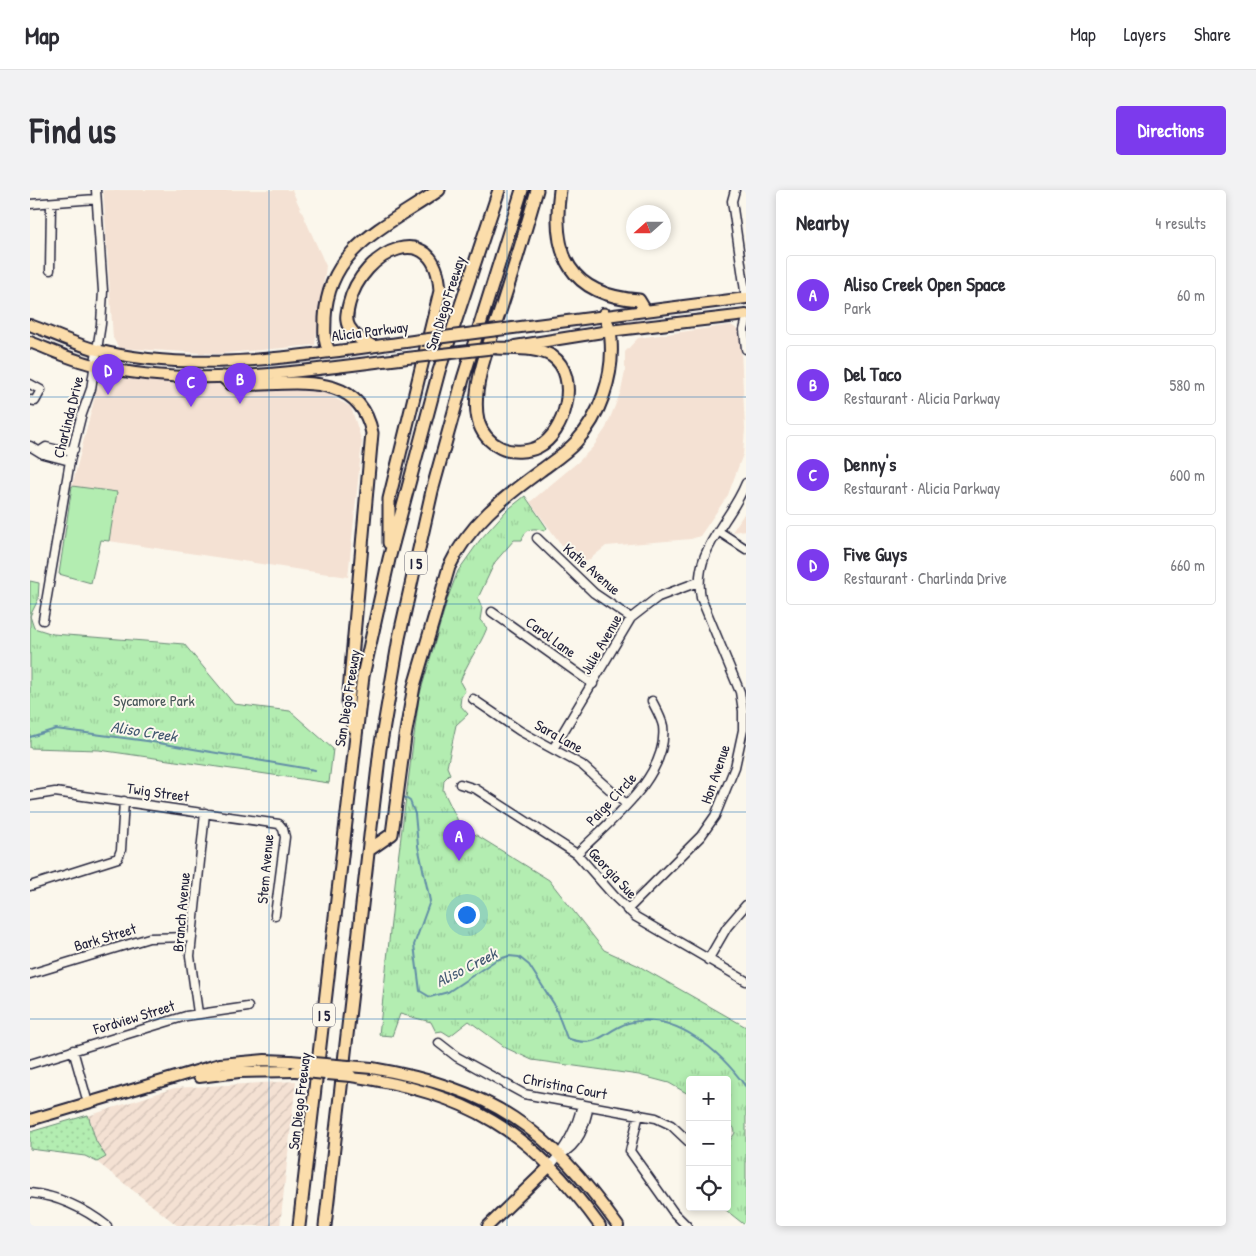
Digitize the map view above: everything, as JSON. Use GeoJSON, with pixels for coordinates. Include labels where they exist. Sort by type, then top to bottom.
{"type":"FeatureCollection","features":[{"type":"Feature","properties":{"kind":"highway"},"geometry":{"type":"LineString","coordinates":[[327,348],[326,305],[335,275],[351,251],[370,236],[439,190]]}},
{"type":"Feature","properties":{"kind":"highway","name":"San Diego Freeway"},"geometry":{"type":"LineString","coordinates":[[299,1226],[363,676],[389,559],[439,371],[498,190]]}},
{"type":"Feature","properties":{"kind":"highway","name":"I 5"},"geometry":{"type":"LineString","coordinates":[[325,1226],[379,757],[399,638],[432,492],[463,379],[522,190]]}},
{"type":"Feature","properties":{"kind":"highway"},"geometry":{"type":"LineString","coordinates":[[496,348],[545,353],[559,362],[567,396],[565,411],[558,428],[538,448],[512,451],[495,445],[482,431],[477,410],[482,370],[537,190]]}},
{"type":"Feature","properties":{"kind":"highway"},"geometry":{"type":"LineString","coordinates":[[560,190],[557,232],[560,247],[575,274],[591,287],[608,296],[639,300],[645,310]]}},
{"type":"Feature","properties":{"kind":"highway"},"geometry":{"type":"LineString","coordinates":[[372,346],[356,336],[348,325],[347,313],[352,289],[365,270],[380,256],[395,248],[409,247],[424,254],[434,264],[439,277],[440,291],[389,499],[389,559]]}},
{"type":"Feature","properties":{"kind":"highway"},"geometry":{"type":"LineString","coordinates":[[369,850],[392,834],[414,686],[449,567],[471,530],[515,490],[568,450],[587,429],[601,404],[608,380],[611,340],[604,314]]}},
{"type":"Feature","properties":{"kind":"highway"},"geometry":{"type":"LineString","coordinates":[[220,377],[231,384],[287,383],[332,386],[344,390],[362,406],[369,418],[372,433],[348,703],[355,737]]}},
{"type":"Feature","properties":{"kind":"main road","name":"Alicia Parkway"},"geometry":{"type":"LineString","coordinates":[[30,325],[96,350],[146,358],[217,362],[327,348],[372,346],[604,314],[746,298]]}},
{"type":"Feature","properties":{"kind":"main road","name":"Alicia Parkway"},"geometry":{"type":"LineString","coordinates":[[30,342],[95,365],[152,374],[220,377],[496,348],[609,331],[746,315]]}},
{"type":"Feature","properties":{"kind":"main road"},"geometry":{"type":"LineString","coordinates":[[327,348],[333,366]]}},
{"type":"Feature","properties":{"kind":"main road"},"geometry":{"type":"LineString","coordinates":[[217,362],[220,377]]}},
{"type":"Feature","properties":{"kind":"main road"},"geometry":{"type":"LineString","coordinates":[[30,1120],[220,1064],[265,1060],[290,1061],[372,1068],[408,1074],[453,1086],[518,1118],[560,1155],[618,1226]]}},
{"type":"Feature","properties":{"kind":"main road"},"geometry":{"type":"LineString","coordinates":[[176,1077],[190,1078],[216,1073],[239,1072],[296,1072],[369,1078],[420,1089],[486,1115],[504,1127],[568,1184],[600,1226]]}},
{"type":"Feature","properties":{"kind":"main road"},"geometry":{"type":"LineString","coordinates":[[488,1226],[550,1166]]}},
{"type":"Feature","properties":{"kind":"street","name":"Charlinda Drive"},"geometry":{"type":"LineString","coordinates":[[43,620],[70,461],[81,417],[91,389],[101,324],[103,291],[96,190]]}},
{"type":"Feature","properties":{"kind":"street"},"geometry":{"type":"LineString","coordinates":[[735,190],[732,201],[746,298]]}},
{"type":"Feature","properties":{"kind":"street"},"geometry":{"type":"LineString","coordinates":[[30,204],[96,199]]}},
{"type":"Feature","properties":{"kind":"street"},"geometry":{"type":"LineString","coordinates":[[50,203],[50,270]]}},
{"type":"Feature","properties":{"kind":"street"},"geometry":{"type":"LineString","coordinates":[[746,322],[744,330],[746,348]]}},
{"type":"Feature","properties":{"kind":"street"},"geometry":{"type":"LineString","coordinates":[[30,384],[41,390],[34,401],[30,400]]}},
{"type":"Feature","properties":{"kind":"street"},"geometry":{"type":"LineString","coordinates":[[30,446],[44,454],[70,461]]}},
{"type":"Feature","properties":{"kind":"street"},"geometry":{"type":"LineString","coordinates":[[40,450],[46,447],[63,451],[74,449]]}},
{"type":"Feature","properties":{"kind":"street","name":"Hon Avenue"},"geometry":{"type":"LineString","coordinates":[[628,910],[701,836],[715,816],[735,767],[743,730],[744,711],[740,692],[701,598],[698,582],[705,550],[746,483]]}},
{"type":"Feature","properties":{"kind":"street"},"geometry":{"type":"LineString","coordinates":[[718,531],[746,550]]}},
{"type":"Feature","properties":{"kind":"street","name":"Katie Avenue"},"geometry":{"type":"LineString","coordinates":[[537,538],[594,593],[631,618]]}},
{"type":"Feature","properties":{"kind":"street","name":"Julie Avenue"},"geometry":{"type":"LineString","coordinates":[[553,749],[631,618],[658,597],[698,582]]}},
{"type":"Feature","properties":{"kind":"street","name":"Carol Lane"},"geometry":{"type":"LineString","coordinates":[[492,612],[593,684]]}},
{"type":"Feature","properties":{"kind":"street","name":"Sara Lane"},"geometry":{"type":"LineString","coordinates":[[473,699],[520,731],[582,765],[626,804]]}},
{"type":"Feature","properties":{"kind":"street","name":"Paige Circle"},"geometry":{"type":"LineString","coordinates":[[577,854],[649,778],[661,752],[663,725],[652,701]]}},
{"type":"Feature","properties":{"kind":"street","name":"Georgia Sue"},"geometry":{"type":"LineString","coordinates":[[460,784],[476,789],[577,854],[628,910],[708,960],[746,981]]}},
{"type":"Feature","properties":{"kind":"street","name":"Twig Street"},"geometry":{"type":"LineString","coordinates":[[30,796],[55,792],[205,813],[281,826]]}},
{"type":"Feature","properties":{"kind":"street"},"geometry":{"type":"LineString","coordinates":[[30,886],[118,858],[121,850],[124,801]]}},
{"type":"Feature","properties":{"kind":"street","name":"Branch Avenue"},"geometry":{"type":"LineString","coordinates":[[198,1013],[190,970],[190,936],[205,813]]}},
{"type":"Feature","properties":{"kind":"street","name":"Stem Avenue"},"geometry":{"type":"LineString","coordinates":[[275,915],[285,837],[281,826]]}},
{"type":"Feature","properties":{"kind":"street"},"geometry":{"type":"LineString","coordinates":[[708,960],[727,927],[746,905]]}},
{"type":"Feature","properties":{"kind":"street","name":"Bark Street"},"geometry":{"type":"LineString","coordinates":[[30,974],[149,938],[190,936]]}},
{"type":"Feature","properties":{"kind":"street","name":"Fordview Street"},"geometry":{"type":"LineString","coordinates":[[30,1064],[198,1013],[248,1007]]}},
{"type":"Feature","properties":{"kind":"street","name":"Christina Court"},"geometry":{"type":"LineString","coordinates":[[439,1043],[473,1066],[524,1094],[656,1118],[671,1125],[686,1139]]}},
{"type":"Feature","properties":{"kind":"street"},"geometry":{"type":"LineString","coordinates":[[73,1050],[88,1103]]}},
{"type":"Feature","properties":{"kind":"street"},"geometry":{"type":"LineString","coordinates":[[550,1166],[560,1155],[573,1148],[583,1130],[586,1105]]}},
{"type":"Feature","properties":{"kind":"street"},"geometry":{"type":"LineString","coordinates":[[639,1114],[630,1151],[674,1213],[687,1226]]}},
{"type":"Feature","properties":{"kind":"street"},"geometry":{"type":"LineString","coordinates":[[30,1193],[72,1204],[107,1226]]}},
{"type":"Feature","properties":{"kind":"shaded area"},"geometry":{"type":"Polygon","coordinates":[[[103,190],[292,190],[326,266],[315,345],[217,354],[119,348],[113,338],[103,190]]]}},
{"type":"Feature","properties":{"kind":"shaded area"},"geometry":{"type":"Polygon","coordinates":[[[731,325],[740,331],[745,429],[743,454],[728,495],[700,536],[691,539],[606,546],[582,563],[574,562],[530,502],[578,462],[593,447],[606,428],[621,391],[625,372],[625,352],[638,338],[731,325]]]}},
{"type":"Feature","properties":{"kind":"shaded area"},"geometry":{"type":"Polygon","coordinates":[[[100,377],[320,390],[351,407],[362,442],[348,577],[109,541],[116,492],[72,486],[100,377]]]}},
{"type":"Feature","properties":{"kind":"shaded area"},"geometry":{"type":"Polygon","coordinates":[[[746,511],[746,530],[732,532],[746,511]]]}},
{"type":"Feature","properties":{"kind":"shaded area"},"geometry":{"type":"Polygon","coordinates":[[[296,1081],[280,1226],[178,1226],[97,1162],[105,1157],[96,1141],[88,1116],[174,1088],[296,1081]]]}},
{"type":"Feature","properties":{"kind":"green space"},"geometry":{"type":"Polygon","coordinates":[[[72,486],[117,492],[109,541],[101,540],[91,583],[59,574],[72,486]]]}},
{"type":"Feature","properties":{"kind":"green space"},"geometry":{"type":"Polygon","coordinates":[[[525,496],[547,528],[544,531],[530,530],[525,533],[522,540],[514,540],[495,562],[478,598],[482,608],[480,620],[487,628],[460,682],[465,691],[461,697],[460,705],[468,714],[456,725],[447,767],[450,774],[444,780],[443,790],[460,825],[549,880],[604,950],[637,965],[746,1027],[746,1226],[727,1211],[731,1211],[731,1139],[735,1133],[731,1125],[731,1076],[686,1076],[686,1093],[669,1083],[639,1075],[532,1060],[506,1048],[469,1021],[450,1036],[442,1031],[436,1032],[431,1022],[400,1014],[392,1036],[379,1035],[396,875],[419,697],[448,597],[458,571],[480,540],[506,511],[525,496]]]}},
{"type":"Feature","properties":{"kind":"green space"},"geometry":{"type":"Polygon","coordinates":[[[30,581],[39,583],[38,600],[30,616],[30,581]]]}},
{"type":"Feature","properties":{"kind":"green space","name":"Sycamore Park"},"geometry":{"type":"Polygon","coordinates":[[[30,616],[34,628],[53,634],[184,644],[234,704],[290,711],[333,749],[329,783],[99,750],[30,748],[30,616]]]}},
{"type":"Feature","properties":{"kind":"green space"},"geometry":{"type":"Polygon","coordinates":[[[88,1115],[96,1141],[106,1157],[97,1162],[85,1156],[30,1149],[30,1132],[88,1115]]]}},
{"type":"Feature","properties":{"kind":"waterway","name":"Aliso Creek"},"geometry":{"type":"LineString","coordinates":[[30,737],[56,729],[147,741],[315,770]]}},
{"type":"Feature","properties":{"kind":"waterway","name":"Aliso Creek"},"geometry":{"type":"LineString","coordinates":[[401,795],[410,801],[415,814],[418,846],[430,901],[414,945],[420,991],[430,997],[448,992],[496,960],[509,956],[519,957],[529,965],[554,1004],[567,1038],[578,1041],[594,1041],[628,1023],[646,1021],[663,1023],[679,1028],[710,1048],[724,1060],[746,1087]]}},
{"type":"Feature","properties":{"kind":"place","name":"Five Guys"},"geometry":{"type":"Point","coordinates":[108,395]}},
{"type":"Feature","properties":{"kind":"place","name":"Del Taco"},"geometry":{"type":"Point","coordinates":[240,404]}},
{"type":"Feature","properties":{"kind":"place","name":"Denny's"},"geometry":{"type":"Point","coordinates":[191,407]}},
{"type":"Feature","properties":{"kind":"place","name":"Aliso Creek Open Space"},"geometry":{"type":"Point","coordinates":[459,861]}}]}
